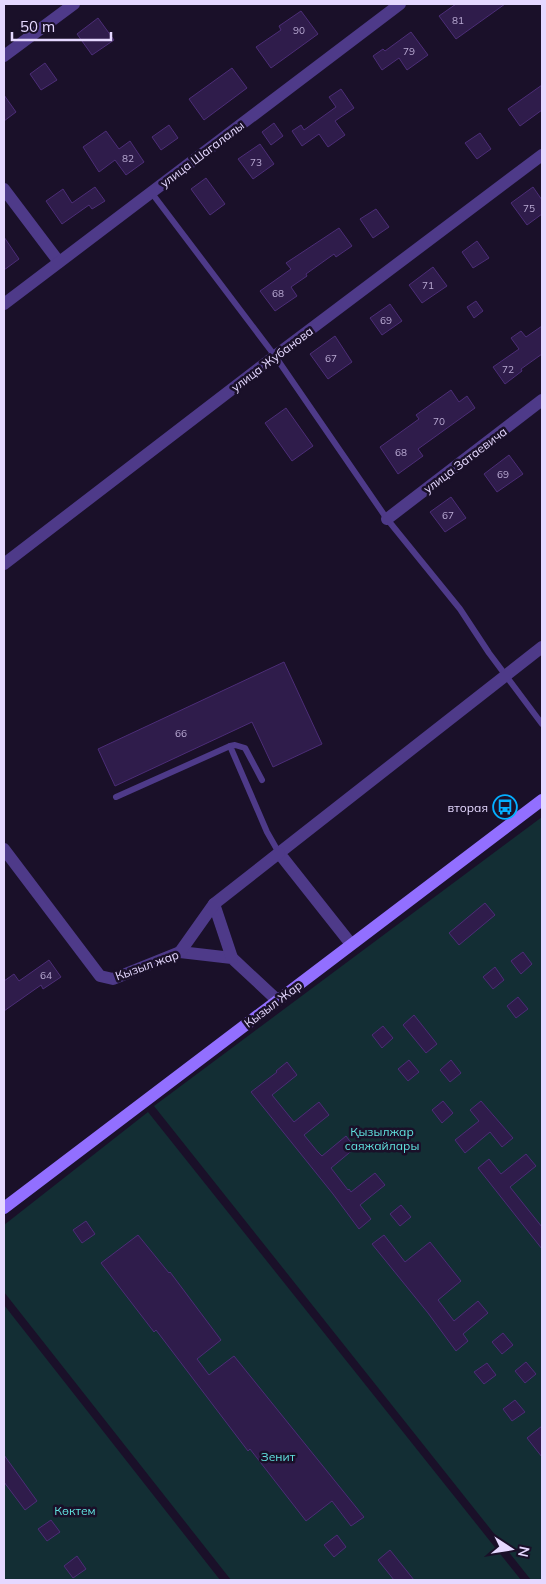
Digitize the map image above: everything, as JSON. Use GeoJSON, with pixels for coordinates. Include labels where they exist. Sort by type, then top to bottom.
{"type":"FeatureCollection","features":[{"type":"Feature","properties":{"kind":"main road","name":"Кызыл Жар"},"geometry":{"type":"LineString","coordinates":[[4,1208],[542,800]]}},
{"type":"Feature","properties":{"kind":"street"},"geometry":{"type":"LineString","coordinates":[[4,56],[74,4]]}},
{"type":"Feature","properties":{"kind":"street","name":"улица Шагалалы"},"geometry":{"type":"LineString","coordinates":[[4,304],[400,4]]}},
{"type":"Feature","properties":{"kind":"street","name":"улица Жубанова"},"geometry":{"type":"LineString","coordinates":[[4,564],[275,356],[542,155]]}},
{"type":"Feature","properties":{"kind":"street"},"geometry":{"type":"LineString","coordinates":[[4,189],[59,262]]}},
{"type":"Feature","properties":{"kind":"street","name":"улица Затаевича"},"geometry":{"type":"LineString","coordinates":[[387,519],[542,400]]}},
{"type":"Feature","properties":{"kind":"street"},"geometry":{"type":"LineString","coordinates":[[180,952],[214,904],[542,647]]}},
{"type":"Feature","properties":{"kind":"street","name":"Кызыл жар"},"geometry":{"type":"LineString","coordinates":[[4,849],[100,976],[113,979],[180,952],[232,958],[277,1000]]}},
{"type":"Feature","properties":{"kind":"street"},"geometry":{"type":"LineString","coordinates":[[279,853],[351,944]]}},
{"type":"Feature","properties":{"kind":"street"},"geometry":{"type":"LineString","coordinates":[[214,904],[232,958]]}},
{"type":"Feature","properties":{"kind":"lane"},"geometry":{"type":"LineString","coordinates":[[151,192],[275,356],[387,519],[460,609],[489,653],[542,724]]}},
{"type":"Feature","properties":{"kind":"lane"},"geometry":{"type":"LineString","coordinates":[[116,797],[235,745],[245,748],[262,780]]}},
{"type":"Feature","properties":{"kind":"lane"},"geometry":{"type":"LineString","coordinates":[[230,746],[267,832],[279,853]]}},
{"type":"Feature","properties":{"kind":"green space","name":"Қызылжар саяжайлары"},"geometry":{"type":"Polygon","coordinates":[[[542,817],[542,1580],[531,1580],[154,1106],[542,817]]]}},
{"type":"Feature","properties":{"kind":"green space","name":"Зенит"},"geometry":{"type":"Polygon","coordinates":[[[148,1112],[521,1580],[231,1580],[4,1292],[4,1225],[148,1112]]]}},
{"type":"Feature","properties":{"kind":"green space","name":"Көктем"},"geometry":{"type":"Polygon","coordinates":[[[4,1305],[220,1580],[4,1580],[4,1305]]]}},
{"type":"Feature","properties":{"kind":"building"},"geometry":{"type":"Polygon","coordinates":[[[456,4],[505,4],[456,39],[439,16],[456,4]]]}},
{"type":"Feature","properties":{"kind":"building"},"geometry":{"type":"Polygon","coordinates":[[[301,11],[318,34],[271,68],[256,47],[281,30],[279,26],[301,11]]]}},
{"type":"Feature","properties":{"kind":"building"},"geometry":{"type":"Polygon","coordinates":[[[98,18],[114,40],[92,55],[77,34],[98,18]]]}},
{"type":"Feature","properties":{"kind":"building"},"geometry":{"type":"Polygon","coordinates":[[[411,32],[428,55],[407,70],[399,58],[382,70],[373,56],[383,49],[385,51],[411,32]]]}},
{"type":"Feature","properties":{"kind":"building"},"geometry":{"type":"Polygon","coordinates":[[[45,63],[57,80],[41,90],[30,74],[45,63]]]}},
{"type":"Feature","properties":{"kind":"building"},"geometry":{"type":"Polygon","coordinates":[[[232,68],[247,88],[204,120],[189,99],[232,68]]]}},
{"type":"Feature","properties":{"kind":"building"},"geometry":{"type":"Polygon","coordinates":[[[542,85],[542,110],[520,126],[508,109],[542,85]]]}},
{"type":"Feature","properties":{"kind":"building"},"geometry":{"type":"Polygon","coordinates":[[[341,89],[354,108],[335,121],[345,135],[328,147],[319,134],[302,146],[292,131],[301,125],[304,130],[336,107],[329,97],[341,89]]]}},
{"type":"Feature","properties":{"kind":"building"},"geometry":{"type":"Polygon","coordinates":[[[4,95],[16,112],[4,121],[4,95]]]}},
{"type":"Feature","properties":{"kind":"building"},"geometry":{"type":"Polygon","coordinates":[[[274,123],[283,136],[271,145],[262,132],[274,123]]]}},
{"type":"Feature","properties":{"kind":"building"},"geometry":{"type":"Polygon","coordinates":[[[169,125],[178,138],[161,150],[152,137],[169,125]]]}},
{"type":"Feature","properties":{"kind":"building"},"geometry":{"type":"Polygon","coordinates":[[[106,131],[119,149],[130,141],[144,162],[126,175],[115,160],[99,172],[83,147],[106,131]]]}},
{"type":"Feature","properties":{"kind":"building"},"geometry":{"type":"Polygon","coordinates":[[[480,133],[491,149],[477,159],[465,143],[480,133]]]}},
{"type":"Feature","properties":{"kind":"building"},"geometry":{"type":"Polygon","coordinates":[[[260,144],[274,164],[253,179],[238,159],[260,144]]]}},
{"type":"Feature","properties":{"kind":"building"},"geometry":{"type":"Polygon","coordinates":[[[206,178],[225,204],[210,215],[191,189],[206,178]]]}},
{"type":"Feature","properties":{"kind":"building"},"geometry":{"type":"Polygon","coordinates":[[[95,187],[105,201],[92,209],[89,205],[62,224],[46,201],[63,189],[72,203],[95,187]]]}},
{"type":"Feature","properties":{"kind":"building"},"geometry":{"type":"Polygon","coordinates":[[[533,187],[542,200],[542,214],[527,225],[511,203],[533,187]]]}},
{"type":"Feature","properties":{"kind":"building"},"geometry":{"type":"Polygon","coordinates":[[[376,209],[389,227],[373,238],[360,219],[376,209]]]}},
{"type":"Feature","properties":{"kind":"building"},"geometry":{"type":"Polygon","coordinates":[[[339,228],[352,246],[336,257],[334,254],[306,274],[307,276],[291,287],[297,296],[275,311],[260,291],[291,269],[286,263],[339,228]]]}},
{"type":"Feature","properties":{"kind":"building"},"geometry":{"type":"Polygon","coordinates":[[[4,237],[19,259],[4,270],[4,237]]]}},
{"type":"Feature","properties":{"kind":"building"},"geometry":{"type":"Polygon","coordinates":[[[477,241],[489,258],[473,268],[462,252],[477,241]]]}},
{"type":"Feature","properties":{"kind":"building"},"geometry":{"type":"Polygon","coordinates":[[[433,267],[447,286],[422,303],[409,285],[433,267]]]}},
{"type":"Feature","properties":{"kind":"building"},"geometry":{"type":"Polygon","coordinates":[[[476,301],[483,311],[474,318],[467,307],[476,301]]]}},
{"type":"Feature","properties":{"kind":"building"},"geometry":{"type":"Polygon","coordinates":[[[390,304],[402,321],[382,335],[370,318],[390,304]]]}},
{"type":"Feature","properties":{"kind":"building"},"geometry":{"type":"Polygon","coordinates":[[[542,326],[542,354],[521,369],[522,371],[505,384],[493,367],[519,349],[511,338],[521,331],[526,337],[542,326]]]}},
{"type":"Feature","properties":{"kind":"building"},"geometry":{"type":"Polygon","coordinates":[[[335,336],[352,362],[328,379],[310,354],[335,336]]]}},
{"type":"Feature","properties":{"kind":"building"},"geometry":{"type":"Polygon","coordinates":[[[451,390],[459,402],[467,396],[475,408],[418,449],[423,456],[398,474],[380,447],[419,419],[416,415],[451,390]]]}},
{"type":"Feature","properties":{"kind":"building"},"geometry":{"type":"Polygon","coordinates":[[[286,408],[313,446],[292,461],[265,423],[286,408]]]}},
{"type":"Feature","properties":{"kind":"building"},"geometry":{"type":"Polygon","coordinates":[[[509,455],[523,474],[497,492],[484,474],[509,455]]]}},
{"type":"Feature","properties":{"kind":"building"},"geometry":{"type":"Polygon","coordinates":[[[451,497],[466,518],[445,532],[430,512],[451,497]]]}},
{"type":"Feature","properties":{"kind":"building"},"geometry":{"type":"Polygon","coordinates":[[[284,662],[322,744],[273,767],[252,722],[115,786],[98,749],[284,662]]]}},
{"type":"Feature","properties":{"kind":"building"},"geometry":{"type":"Polygon","coordinates":[[[485,903],[495,915],[459,945],[449,933],[485,903]]]}},
{"type":"Feature","properties":{"kind":"building"},"geometry":{"type":"Polygon","coordinates":[[[523,952],[532,964],[521,974],[511,961],[523,952]]]}},
{"type":"Feature","properties":{"kind":"building"},"geometry":{"type":"Polygon","coordinates":[[[49,960],[61,977],[43,989],[41,985],[4,1011],[4,981],[14,974],[19,981],[49,960]]]}},
{"type":"Feature","properties":{"kind":"building"},"geometry":{"type":"Polygon","coordinates":[[[495,967],[504,980],[493,989],[483,977],[495,967]]]}},
{"type":"Feature","properties":{"kind":"building"},"geometry":{"type":"Polygon","coordinates":[[[518,997],[528,1009],[516,1018],[507,1006],[518,997]]]}},
{"type":"Feature","properties":{"kind":"building"},"geometry":{"type":"Polygon","coordinates":[[[414,1015],[437,1044],[426,1053],[403,1025],[414,1015]]]}},
{"type":"Feature","properties":{"kind":"building"},"geometry":{"type":"Polygon","coordinates":[[[383,1026],[393,1038],[382,1048],[372,1035],[383,1026]]]}},
{"type":"Feature","properties":{"kind":"building"},"geometry":{"type":"Polygon","coordinates":[[[409,1060],[419,1072],[408,1081],[398,1069],[409,1060]]]}},
{"type":"Feature","properties":{"kind":"building"},"geometry":{"type":"Polygon","coordinates":[[[451,1060],[461,1073],[450,1082],[440,1070],[451,1060]]]}},
{"type":"Feature","properties":{"kind":"building"},"geometry":{"type":"Polygon","coordinates":[[[287,1062],[297,1075],[272,1095],[294,1122],[319,1102],[329,1115],[304,1135],[322,1156],[346,1136],[355,1148],[331,1168],[348,1190],[351,1192],[375,1173],[385,1185],[360,1205],[371,1219],[359,1229],[251,1092],[287,1062]]]}},
{"type":"Feature","properties":{"kind":"building"},"geometry":{"type":"Polygon","coordinates":[[[443,1101],[453,1113],[442,1123],[432,1110],[443,1101]]]}},
{"type":"Feature","properties":{"kind":"building"},"geometry":{"type":"Polygon","coordinates":[[[481,1101],[513,1138],[502,1147],[490,1132],[465,1153],[455,1140],[479,1121],[470,1110],[481,1101]]]}},
{"type":"Feature","properties":{"kind":"building"},"geometry":{"type":"Polygon","coordinates":[[[526,1154],[536,1166],[510,1187],[542,1227],[542,1249],[478,1168],[489,1159],[501,1174],[526,1154]]]}},
{"type":"Feature","properties":{"kind":"building"},"geometry":{"type":"Polygon","coordinates":[[[401,1205],[411,1217],[400,1226],[390,1214],[401,1205]]]}},
{"type":"Feature","properties":{"kind":"building"},"geometry":{"type":"Polygon","coordinates":[[[86,1221],[95,1234],[82,1243],[73,1230],[86,1221]]]}},
{"type":"Feature","properties":{"kind":"building"},"geometry":{"type":"Polygon","coordinates":[[[138,1235],[170,1272],[221,1340],[197,1359],[209,1375],[234,1356],[364,1517],[351,1526],[332,1501],[306,1521],[250,1449],[248,1451],[156,1330],[154,1332],[101,1263],[138,1235]]]}},
{"type":"Feature","properties":{"kind":"building"},"geometry":{"type":"Polygon","coordinates":[[[384,1235],[405,1262],[430,1242],[461,1281],[438,1300],[454,1321],[478,1301],[488,1313],[463,1334],[468,1341],[456,1351],[372,1244],[384,1235]]]}},
{"type":"Feature","properties":{"kind":"building"},"geometry":{"type":"Polygon","coordinates":[[[503,1333],[513,1345],[502,1354],[492,1342],[503,1333]]]}},
{"type":"Feature","properties":{"kind":"building"},"geometry":{"type":"Polygon","coordinates":[[[526,1362],[536,1374],[525,1383],[515,1371],[526,1362]]]}},
{"type":"Feature","properties":{"kind":"building"},"geometry":{"type":"Polygon","coordinates":[[[487,1363],[496,1375],[484,1384],[474,1372],[487,1363]]]}},
{"type":"Feature","properties":{"kind":"building"},"geometry":{"type":"Polygon","coordinates":[[[515,1400],[525,1412],[512,1421],[503,1409],[515,1400]]]}},
{"type":"Feature","properties":{"kind":"building"},"geometry":{"type":"Polygon","coordinates":[[[542,1426],[542,1457],[527,1438],[542,1426]]]}},
{"type":"Feature","properties":{"kind":"building"},"geometry":{"type":"Polygon","coordinates":[[[4,1455],[37,1501],[25,1510],[4,1482],[4,1455]]]}},
{"type":"Feature","properties":{"kind":"building"},"geometry":{"type":"Polygon","coordinates":[[[51,1520],[60,1532],[47,1541],[38,1529],[51,1520]]]}},
{"type":"Feature","properties":{"kind":"building"},"geometry":{"type":"Polygon","coordinates":[[[337,1535],[346,1547],[334,1557],[324,1545],[337,1535]]]}},
{"type":"Feature","properties":{"kind":"building"},"geometry":{"type":"Polygon","coordinates":[[[390,1550],[414,1580],[394,1580],[378,1560],[390,1550]]]}},
{"type":"Feature","properties":{"kind":"building"},"geometry":{"type":"Polygon","coordinates":[[[77,1556],[86,1569],[73,1578],[64,1566],[77,1556]]]}},
{"type":"Feature","properties":{"kind":"place","name":"вторая"},"geometry":{"type":"Point","coordinates":[505,807]}}]}
